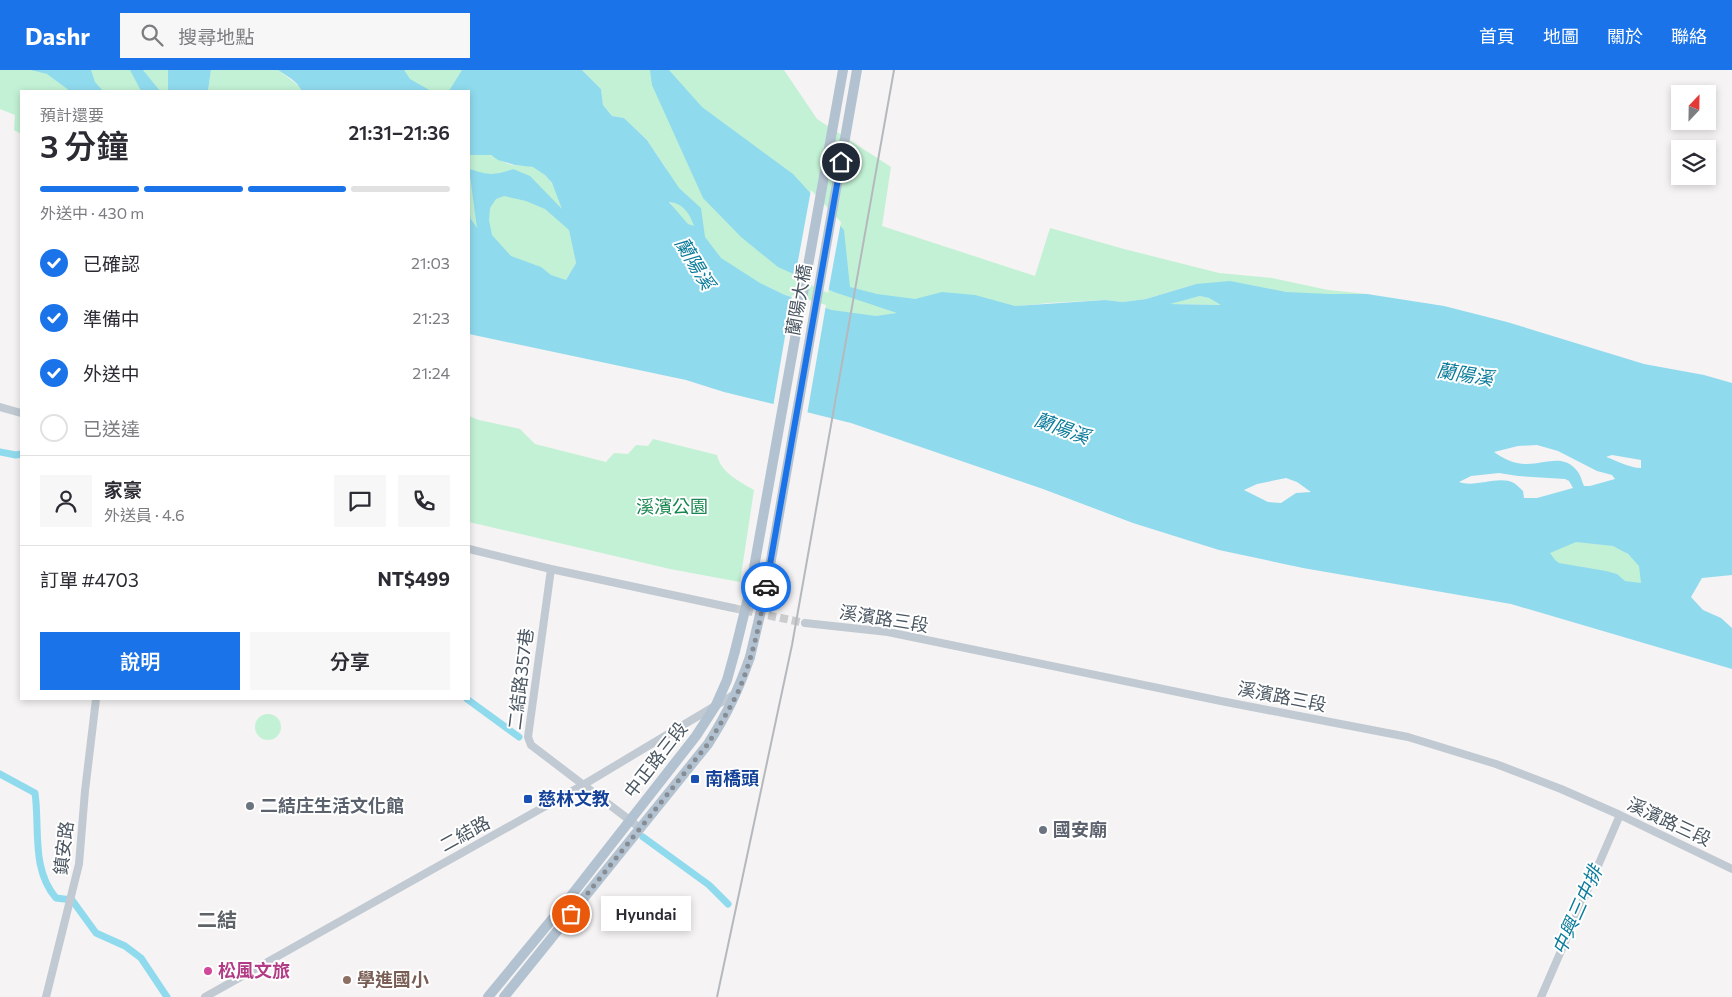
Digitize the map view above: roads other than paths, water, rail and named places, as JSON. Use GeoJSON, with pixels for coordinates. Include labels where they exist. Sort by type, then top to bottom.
{"type":"FeatureCollection","features":[{"type":"Feature","properties":{"kind":"main road","name":"蘭陽大橋"},"geometry":{"type":"LineString","coordinates":[[750,590],[843,70]]}},
{"type":"Feature","properties":{"kind":"main road","name":"蘭陽大橋"},"geometry":{"type":"LineString","coordinates":[[765,594],[857,70]]}},
{"type":"Feature","properties":{"kind":"main road","name":"中正路三段"},"geometry":{"type":"LineString","coordinates":[[488,997],[563,906],[696,736],[716,705],[727,680],[750,590]]}},
{"type":"Feature","properties":{"kind":"main road","name":"中正路三段"},"geometry":{"type":"LineString","coordinates":[[504,997],[708,744],[723,721],[738,692],[750,657],[765,594]]}},
{"type":"Feature","properties":{"kind":"street"},"geometry":{"type":"LineString","coordinates":[[0,407],[20,413]]}},
{"type":"Feature","properties":{"kind":"street"},"geometry":{"type":"LineString","coordinates":[[470,548],[551,569],[733,608]]}},
{"type":"Feature","properties":{"kind":"street","name":"二結路357巷"},"geometry":{"type":"LineString","coordinates":[[551,569],[528,724],[527,746],[640,828]]}},
{"type":"Feature","properties":{"kind":"street","name":"溪濱路三段"},"geometry":{"type":"LineString","coordinates":[[805,622],[888,632],[1408,738],[1496,764],[1562,790],[1620,815],[1732,869]]}},
{"type":"Feature","properties":{"kind":"street","name":"二結路"},"geometry":{"type":"LineString","coordinates":[[205,997],[583,785],[738,692]]}},
{"type":"Feature","properties":{"kind":"street","name":"鎮安路"},"geometry":{"type":"LineString","coordinates":[[46,997],[72,899],[79,864],[85,791],[96,700]]}},
{"type":"Feature","properties":{"kind":"street"},"geometry":{"type":"LineString","coordinates":[[1541,997],[1620,815]]}},
{"type":"Feature","properties":{"kind":"water"},"geometry":{"type":"Polygon","coordinates":[[[31,70],[91,70],[95,82],[102,90],[69,90],[47,74],[31,70]]]}},
{"type":"Feature","properties":{"kind":"water"},"geometry":{"type":"Polygon","coordinates":[[[130,70],[143,70],[159,90],[140,90],[130,70]]]}},
{"type":"Feature","properties":{"kind":"water"},"geometry":{"type":"Polygon","coordinates":[[[168,70],[211,70],[208,90],[168,90],[168,70]]]}},
{"type":"Feature","properties":{"kind":"water"},"geometry":{"type":"Polygon","coordinates":[[[278,70],[404,70],[410,79],[429,90],[302,90],[278,70]]]}},
{"type":"Feature","properties":{"kind":"water","name":"蘭陽溪"},"geometry":{"type":"Polygon","coordinates":[[[462,70],[582,70],[601,89],[603,105],[612,116],[624,118],[647,140],[679,188],[701,208],[705,237],[721,258],[760,283],[785,295],[832,310],[876,316],[897,313],[834,292],[778,267],[741,237],[703,198],[652,85],[650,70],[669,70],[702,107],[793,174],[844,230],[850,287],[877,294],[915,299],[942,292],[975,295],[1015,306],[1105,300],[1123,302],[1146,299],[1196,284],[1230,281],[1286,292],[1367,294],[1444,306],[1507,322],[1644,364],[1704,375],[1732,383],[1732,575],[1702,578],[1691,597],[1703,610],[1721,618],[1732,628],[1732,669],[1511,604],[1303,568],[1219,550],[1133,523],[1043,489],[851,423],[724,392],[686,380],[470,334],[470,214],[477,228],[470,169],[491,174],[513,169],[530,176],[562,209],[552,183],[545,175],[533,167],[515,165],[498,160],[491,155],[470,155],[470,90],[450,90],[462,70]],[[504,196],[496,199],[490,208],[489,220],[492,235],[511,256],[541,267],[551,275],[566,280],[576,263],[569,230],[545,209],[526,201],[504,196]],[[669,202],[688,224],[694,226],[685,210],[678,204],[669,202]],[[1200,296],[1170,304],[1221,305],[1209,298],[1200,296]],[[1537,445],[1518,446],[1494,452],[1505,459],[1518,463],[1561,461],[1567,463],[1578,472],[1584,486],[1615,479],[1612,475],[1597,471],[1558,451],[1537,445]],[[1612,455],[1606,457],[1628,466],[1641,468],[1641,460],[1612,455]],[[1499,473],[1471,476],[1459,482],[1472,484],[1501,480],[1508,481],[1514,483],[1523,491],[1524,498],[1537,498],[1573,488],[1569,481],[1565,479],[1499,473]],[[1286,478],[1257,484],[1244,490],[1268,502],[1281,503],[1296,493],[1311,492],[1297,482],[1286,478]],[[1576,542],[1550,553],[1559,563],[1606,571],[1617,574],[1625,581],[1641,583],[1639,566],[1628,554],[1613,546],[1576,542]]]}},
{"type":"Feature","properties":{"kind":"waterway"},"geometry":{"type":"LineString","coordinates":[[0,452],[20,454]]}},
{"type":"Feature","properties":{"kind":"waterway"},"geometry":{"type":"LineString","coordinates":[[468,700],[519,737]]}},
{"type":"Feature","properties":{"kind":"waterway"},"geometry":{"type":"LineString","coordinates":[[0,774],[35,793],[40,861],[48,887],[56,898],[72,900],[96,933],[125,946],[141,958],[167,997]]}},
{"type":"Feature","properties":{"kind":"waterway"},"geometry":{"type":"LineString","coordinates":[[643,837],[709,885],[728,904]]}},
{"type":"Feature","properties":{"kind":"tunnel"},"geometry":{"type":"LineString","coordinates":[[733,608],[805,623]]}},
{"type":"Feature","properties":{"kind":"railway"},"geometry":{"type":"LineString","coordinates":[[717,997],[792,645],[894,70]]}},
{"type":"Feature","properties":{"kind":"place","name":"南橋頭"},"geometry":{"type":"Point","coordinates":[695,779]}},
{"type":"Feature","properties":{"kind":"place","name":"慈林文教"},"geometry":{"type":"Point","coordinates":[528,799]}},
{"type":"Feature","properties":{"kind":"place","name":"二結庄生活文化館"},"geometry":{"type":"Point","coordinates":[250,806]}},
{"type":"Feature","properties":{"kind":"place","name":"國安廟"},"geometry":{"type":"Point","coordinates":[1043,830]}},
{"type":"Feature","properties":{"kind":"place","name":"Hyundai"},"geometry":{"type":"Point","coordinates":[571,914]}},
{"type":"Feature","properties":{"kind":"place","name":"松風文旅"},"geometry":{"type":"Point","coordinates":[208,971]}},
{"type":"Feature","properties":{"kind":"place","name":"學進國小"},"geometry":{"type":"Point","coordinates":[347,980]}},
{"type":"Feature","properties":{"kind":"district","name":"二結"},"geometry":{"type":"Point","coordinates":[217,920]}},
{"type":"Feature","properties":{"kind":"park label","name":"溪濱公園"},"geometry":{"type":"Point","coordinates":[672,507]}},
{"type":"Feature","properties":{"kind":"water label","name":"中興三中排"},"geometry":{"type":"Point","coordinates":[1577,910]}}]}
